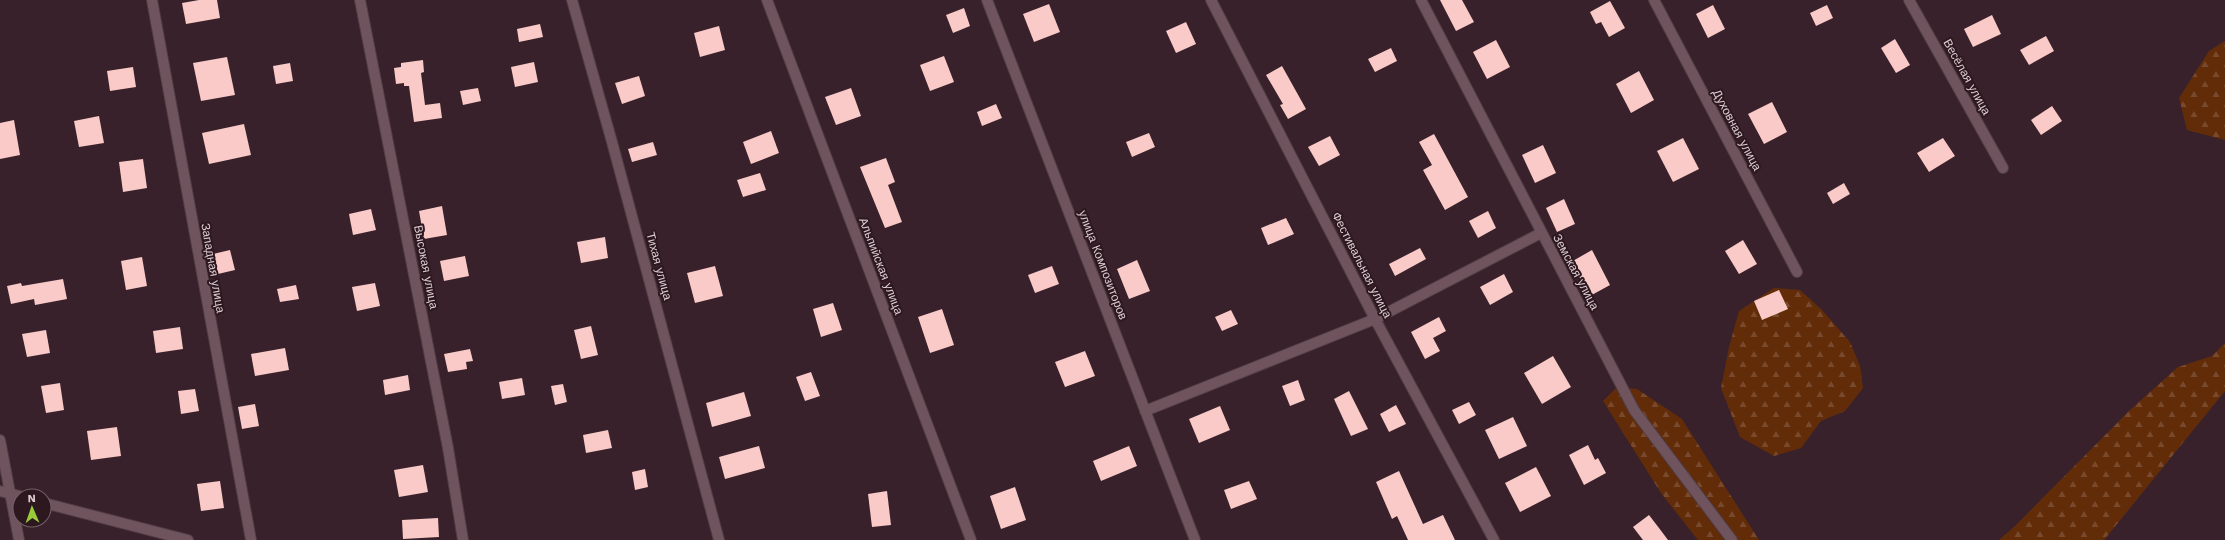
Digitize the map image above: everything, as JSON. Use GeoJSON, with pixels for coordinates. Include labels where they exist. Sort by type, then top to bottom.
{"type":"FeatureCollection","features":[{"type":"Feature","properties":{"kind":"street","name":"Западная улица"},"geometry":{"type":"LineString","coordinates":[[152,0],[251,540]]}},
{"type":"Feature","properties":{"kind":"street","name":"Высокая улица"},"geometry":{"type":"LineString","coordinates":[[360,0],[448,448],[462,540]]}},
{"type":"Feature","properties":{"kind":"street","name":"Тихая улица"},"geometry":{"type":"LineString","coordinates":[[572,0],[614,150],[718,540]]}},
{"type":"Feature","properties":{"kind":"street","name":"Альпийская улица"},"geometry":{"type":"LineString","coordinates":[[767,0],[971,540]]}},
{"type":"Feature","properties":{"kind":"street","name":"улица Композиторов"},"geometry":{"type":"LineString","coordinates":[[987,0],[1195,540]]}},
{"type":"Feature","properties":{"kind":"street","name":"Фестивальная улица"},"geometry":{"type":"LineString","coordinates":[[1211,0],[1375,319],[1494,540]]}},
{"type":"Feature","properties":{"kind":"street","name":"Земская улица"},"geometry":{"type":"LineString","coordinates":[[1421,0],[1634,410],[1732,540]]}},
{"type":"Feature","properties":{"kind":"street","name":"Духовная улица"},"geometry":{"type":"LineString","coordinates":[[1654,0],[1797,272]]}},
{"type":"Feature","properties":{"kind":"street","name":"Весёлая улица"},"geometry":{"type":"LineString","coordinates":[[1909,0],[2003,168]]}},
{"type":"Feature","properties":{"kind":"street"},"geometry":{"type":"LineString","coordinates":[[1145,411],[1375,319],[1541,233]]}},
{"type":"Feature","properties":{"kind":"street"},"geometry":{"type":"LineString","coordinates":[[0,440],[19,540]]}},
{"type":"Feature","properties":{"kind":"street"},"geometry":{"type":"LineString","coordinates":[[52,505],[188,540]]}},
{"type":"Feature","properties":{"kind":"green space"},"geometry":{"type":"Polygon","coordinates":[[[2225,41],[2225,140],[2187,130],[2179,98],[2209,51],[2225,41]]]}},
{"type":"Feature","properties":{"kind":"green space"},"geometry":{"type":"Polygon","coordinates":[[[1774,288],[1800,290],[1822,310],[1850,342],[1860,366],[1863,388],[1845,411],[1821,421],[1801,448],[1774,456],[1740,437],[1721,388],[1729,347],[1739,311],[1774,288]]]}},
{"type":"Feature","properties":{"kind":"green space"},"geometry":{"type":"Polygon","coordinates":[[[2225,343],[2225,391],[2104,540],[1999,540],[2015,526],[2130,410],[2178,367],[2212,356],[2225,343]]]}},
{"type":"Feature","properties":{"kind":"green space"},"geometry":{"type":"Polygon","coordinates":[[[1617,387],[1637,389],[1682,419],[1759,540],[1698,540],[1661,493],[1603,401],[1617,387]]]}},
{"type":"Feature","properties":{"kind":"building"},"geometry":{"type":"Polygon","coordinates":[[[199,0],[217,0],[220,18],[186,24],[182,3],[199,0]]]}},
{"type":"Feature","properties":{"kind":"building"},"geometry":{"type":"Polygon","coordinates":[[[1440,0],[1462,0],[1474,22],[1456,31],[1440,0]]]}},
{"type":"Feature","properties":{"kind":"building"},"geometry":{"type":"Polygon","coordinates":[[[1610,1],[1625,28],[1609,37],[1601,22],[1596,24],[1590,12],[1610,1]]]}},
{"type":"Feature","properties":{"kind":"building"},"geometry":{"type":"Polygon","coordinates":[[[1049,4],[1060,32],[1034,42],[1023,14],[1049,4]]]}},
{"type":"Feature","properties":{"kind":"building"},"geometry":{"type":"Polygon","coordinates":[[[1713,5],[1725,29],[1708,38],[1696,14],[1713,5]]]}},
{"type":"Feature","properties":{"kind":"building"},"geometry":{"type":"Polygon","coordinates":[[[1827,5],[1833,18],[1816,26],[1810,13],[1827,5]]]}},
{"type":"Feature","properties":{"kind":"building"},"geometry":{"type":"Polygon","coordinates":[[[964,8],[970,26],[953,33],[946,15],[964,8]]]}},
{"type":"Feature","properties":{"kind":"building"},"geometry":{"type":"Polygon","coordinates":[[[1992,15],[2001,34],[1973,47],[1964,29],[1992,15]]]}},
{"type":"Feature","properties":{"kind":"building"},"geometry":{"type":"Polygon","coordinates":[[[1186,22],[1196,44],[1176,53],[1166,31],[1186,22]]]}},
{"type":"Feature","properties":{"kind":"building"},"geometry":{"type":"Polygon","coordinates":[[[540,24],[543,37],[519,42],[517,29],[540,24]]]}},
{"type":"Feature","properties":{"kind":"building"},"geometry":{"type":"Polygon","coordinates":[[[719,26],[725,50],[700,57],[694,33],[719,26]]]}},
{"type":"Feature","properties":{"kind":"building"},"geometry":{"type":"Polygon","coordinates":[[[2046,36],[2054,51],[2029,65],[2020,50],[2046,36]]]}},
{"type":"Feature","properties":{"kind":"building"},"geometry":{"type":"Polygon","coordinates":[[[1895,39],[1910,65],[1896,73],[1881,48],[1895,39]]]}},
{"type":"Feature","properties":{"kind":"building"},"geometry":{"type":"Polygon","coordinates":[[[1496,40],[1510,67],[1487,79],[1473,52],[1496,40]]]}},
{"type":"Feature","properties":{"kind":"building"},"geometry":{"type":"Polygon","coordinates":[[[1391,48],[1397,61],[1375,72],[1368,59],[1391,48]]]}},
{"type":"Feature","properties":{"kind":"building"},"geometry":{"type":"Polygon","coordinates":[[[944,56],[954,82],[930,91],[920,65],[944,56]]]}},
{"type":"Feature","properties":{"kind":"building"},"geometry":{"type":"Polygon","coordinates":[[[227,57],[235,95],[201,101],[193,63],[227,57]]]}},
{"type":"Feature","properties":{"kind":"building"},"geometry":{"type":"Polygon","coordinates":[[[423,60],[424,72],[421,73],[425,105],[440,103],[442,118],[414,122],[409,86],[404,86],[404,83],[396,84],[394,68],[401,67],[401,63],[423,60]]]}},
{"type":"Feature","properties":{"kind":"building"},"geometry":{"type":"Polygon","coordinates":[[[534,62],[538,82],[515,87],[511,67],[534,62]]]}},
{"type":"Feature","properties":{"kind":"building"},"geometry":{"type":"Polygon","coordinates":[[[290,63],[293,81],[276,84],[273,66],[290,63]]]}},
{"type":"Feature","properties":{"kind":"building"},"geometry":{"type":"Polygon","coordinates":[[[1282,66],[1306,109],[1288,119],[1280,105],[1283,104],[1266,75],[1282,66]]]}},
{"type":"Feature","properties":{"kind":"building"},"geometry":{"type":"Polygon","coordinates":[[[133,67],[136,87],[110,91],[107,71],[133,67]]]}},
{"type":"Feature","properties":{"kind":"building"},"geometry":{"type":"Polygon","coordinates":[[[1639,71],[1654,100],[1631,113],[1616,84],[1639,71]]]}},
{"type":"Feature","properties":{"kind":"building"},"geometry":{"type":"Polygon","coordinates":[[[639,76],[645,96],[622,104],[615,83],[639,76]]]}},
{"type":"Feature","properties":{"kind":"building"},"geometry":{"type":"Polygon","coordinates":[[[478,88],[481,101],[463,105],[460,91],[478,88]]]}},
{"type":"Feature","properties":{"kind":"building"},"geometry":{"type":"Polygon","coordinates":[[[851,88],[861,116],[836,125],[825,97],[851,88]]]}},
{"type":"Feature","properties":{"kind":"building"},"geometry":{"type":"Polygon","coordinates":[[[1772,102],[1787,132],[1764,144],[1748,114],[1772,102]]]}},
{"type":"Feature","properties":{"kind":"building"},"geometry":{"type":"Polygon","coordinates":[[[996,104],[1002,118],[982,126],[977,112],[996,104]]]}},
{"type":"Feature","properties":{"kind":"building"},"geometry":{"type":"Polygon","coordinates":[[[2052,106],[2062,121],[2041,135],[2031,120],[2052,106]]]}},
{"type":"Feature","properties":{"kind":"building"},"geometry":{"type":"Polygon","coordinates":[[[99,116],[104,143],[79,147],[74,121],[99,116]]]}},
{"type":"Feature","properties":{"kind":"building"},"geometry":{"type":"Polygon","coordinates":[[[14,120],[20,155],[0,159],[0,123],[14,120]]]}},
{"type":"Feature","properties":{"kind":"building"},"geometry":{"type":"Polygon","coordinates":[[[244,124],[251,155],[209,164],[202,133],[244,124]]]}},
{"type":"Feature","properties":{"kind":"building"},"geometry":{"type":"Polygon","coordinates":[[[771,131],[779,153],[751,164],[743,142],[771,131]]]}},
{"type":"Feature","properties":{"kind":"building"},"geometry":{"type":"Polygon","coordinates":[[[1149,133],[1155,147],[1132,157],[1126,142],[1149,133]]]}},
{"type":"Feature","properties":{"kind":"building"},"geometry":{"type":"Polygon","coordinates":[[[1434,134],[1468,197],[1445,210],[1423,170],[1432,165],[1419,142],[1434,134]]]}},
{"type":"Feature","properties":{"kind":"building"},"geometry":{"type":"Polygon","coordinates":[[[1330,136],[1340,155],[1319,166],[1308,147],[1330,136]]]}},
{"type":"Feature","properties":{"kind":"building"},"geometry":{"type":"Polygon","coordinates":[[[1683,138],[1699,169],[1673,182],[1657,151],[1683,138]]]}},
{"type":"Feature","properties":{"kind":"building"},"geometry":{"type":"Polygon","coordinates":[[[1943,138],[1955,156],[1929,172],[1917,153],[1943,138]]]}},
{"type":"Feature","properties":{"kind":"building"},"geometry":{"type":"Polygon","coordinates":[[[653,142],[657,155],[632,162],[628,149],[653,142]]]}},
{"type":"Feature","properties":{"kind":"building"},"geometry":{"type":"Polygon","coordinates":[[[1543,145],[1556,173],[1535,183],[1522,155],[1543,145]]]}},
{"type":"Feature","properties":{"kind":"building"},"geometry":{"type":"Polygon","coordinates":[[[886,158],[895,182],[888,185],[902,222],[885,228],[860,167],[886,158]]]}},
{"type":"Feature","properties":{"kind":"building"},"geometry":{"type":"Polygon","coordinates":[[[143,159],[147,188],[123,192],[119,162],[143,159]]]}},
{"type":"Feature","properties":{"kind":"building"},"geometry":{"type":"Polygon","coordinates":[[[760,173],[766,190],[743,197],[737,180],[760,173]]]}},
{"type":"Feature","properties":{"kind":"building"},"geometry":{"type":"Polygon","coordinates":[[[1844,183],[1850,194],[1833,204],[1827,193],[1844,183]]]}},
{"type":"Feature","properties":{"kind":"building"},"geometry":{"type":"Polygon","coordinates":[[[1564,199],[1575,224],[1557,232],[1546,208],[1564,199]]]}},
{"type":"Feature","properties":{"kind":"building"},"geometry":{"type":"Polygon","coordinates":[[[442,206],[447,235],[424,239],[419,211],[442,206]]]}},
{"type":"Feature","properties":{"kind":"building"},"geometry":{"type":"Polygon","coordinates":[[[371,209],[376,230],[353,235],[349,214],[371,209]]]}},
{"type":"Feature","properties":{"kind":"building"},"geometry":{"type":"Polygon","coordinates":[[[1488,211],[1496,228],[1478,238],[1469,221],[1488,211]]]}},
{"type":"Feature","properties":{"kind":"building"},"geometry":{"type":"Polygon","coordinates":[[[1286,218],[1294,234],[1268,245],[1261,228],[1286,218]]]}},
{"type":"Feature","properties":{"kind":"building"},"geometry":{"type":"Polygon","coordinates":[[[605,237],[608,258],[581,263],[577,242],[605,237]]]}},
{"type":"Feature","properties":{"kind":"building"},"geometry":{"type":"Polygon","coordinates":[[[1743,240],[1757,264],[1739,274],[1725,251],[1743,240]]]}},
{"type":"Feature","properties":{"kind":"building"},"geometry":{"type":"Polygon","coordinates":[[[1420,248],[1426,259],[1395,276],[1389,264],[1420,248]]]}},
{"type":"Feature","properties":{"kind":"building"},"geometry":{"type":"Polygon","coordinates":[[[230,250],[235,270],[218,274],[213,254],[230,250]]]}},
{"type":"Feature","properties":{"kind":"building"},"geometry":{"type":"Polygon","coordinates":[[[1592,250],[1610,285],[1590,296],[1571,262],[1592,250]]]}},
{"type":"Feature","properties":{"kind":"building"},"geometry":{"type":"Polygon","coordinates":[[[465,256],[469,276],[444,281],[440,261],[465,256]]]}},
{"type":"Feature","properties":{"kind":"building"},"geometry":{"type":"Polygon","coordinates":[[[142,257],[147,286],[126,290],[121,261],[142,257]]]}},
{"type":"Feature","properties":{"kind":"building"},"geometry":{"type":"Polygon","coordinates":[[[1137,260],[1150,291],[1129,299],[1117,269],[1137,260]]]}},
{"type":"Feature","properties":{"kind":"building"},"geometry":{"type":"Polygon","coordinates":[[[715,266],[723,296],[695,303],[687,273],[715,266]]]}},
{"type":"Feature","properties":{"kind":"building"},"geometry":{"type":"Polygon","coordinates":[[[1052,266],[1059,284],[1035,293],[1028,275],[1052,266]]]}},
{"type":"Feature","properties":{"kind":"building"},"geometry":{"type":"Polygon","coordinates":[[[1504,274],[1513,292],[1490,305],[1480,287],[1504,274]]]}},
{"type":"Feature","properties":{"kind":"building"},"geometry":{"type":"Polygon","coordinates":[[[63,279],[67,299],[35,305],[34,299],[11,304],[7,286],[21,283],[22,286],[63,279]]]}},
{"type":"Feature","properties":{"kind":"building"},"geometry":{"type":"Polygon","coordinates":[[[375,283],[380,306],[357,311],[352,287],[375,283]]]}},
{"type":"Feature","properties":{"kind":"building"},"geometry":{"type":"Polygon","coordinates":[[[296,285],[299,299],[280,302],[277,289],[296,285]]]}},
{"type":"Feature","properties":{"kind":"building"},"geometry":{"type":"Polygon","coordinates":[[[1779,290],[1788,309],[1762,320],[1754,301],[1779,290]]]}},
{"type":"Feature","properties":{"kind":"building"},"geometry":{"type":"Polygon","coordinates":[[[833,303],[842,330],[821,337],[813,309],[833,303]]]}},
{"type":"Feature","properties":{"kind":"building"},"geometry":{"type":"Polygon","coordinates":[[[942,309],[954,345],[930,353],[918,317],[942,309]]]}},
{"type":"Feature","properties":{"kind":"building"},"geometry":{"type":"Polygon","coordinates":[[[1231,310],[1238,324],[1222,331],[1215,317],[1231,310]]]}},
{"type":"Feature","properties":{"kind":"building"},"geometry":{"type":"Polygon","coordinates":[[[1439,317],[1446,331],[1433,338],[1440,351],[1425,359],[1411,332],[1439,317]]]}},
{"type":"Feature","properties":{"kind":"building"},"geometry":{"type":"Polygon","coordinates":[[[591,326],[598,355],[581,359],[574,330],[591,326]]]}},
{"type":"Feature","properties":{"kind":"building"},"geometry":{"type":"Polygon","coordinates":[[[180,327],[183,349],[156,353],[153,331],[180,327]]]}},
{"type":"Feature","properties":{"kind":"building"},"geometry":{"type":"Polygon","coordinates":[[[46,330],[50,353],[27,357],[22,334],[46,330]]]}},
{"type":"Feature","properties":{"kind":"building"},"geometry":{"type":"Polygon","coordinates":[[[285,348],[289,370],[255,376],[251,354],[285,348]]]}},
{"type":"Feature","properties":{"kind":"building"},"geometry":{"type":"Polygon","coordinates":[[[470,349],[473,361],[466,362],[467,369],[448,372],[444,354],[470,349]]]}},
{"type":"Feature","properties":{"kind":"building"},"geometry":{"type":"Polygon","coordinates":[[[1085,351],[1095,376],[1065,387],[1055,362],[1085,351]]]}},
{"type":"Feature","properties":{"kind":"building"},"geometry":{"type":"Polygon","coordinates":[[[1553,356],[1571,387],[1542,404],[1524,373],[1553,356]]]}},
{"type":"Feature","properties":{"kind":"building"},"geometry":{"type":"Polygon","coordinates":[[[811,372],[820,396],[805,401],[796,377],[811,372]]]}},
{"type":"Feature","properties":{"kind":"building"},"geometry":{"type":"Polygon","coordinates":[[[408,375],[410,390],[385,395],[383,380],[408,375]]]}},
{"type":"Feature","properties":{"kind":"building"},"geometry":{"type":"Polygon","coordinates":[[[522,378],[525,395],[502,399],[499,382],[522,378]]]}},
{"type":"Feature","properties":{"kind":"building"},"geometry":{"type":"Polygon","coordinates":[[[1298,380],[1305,400],[1290,406],[1282,386],[1298,380]]]}},
{"type":"Feature","properties":{"kind":"building"},"geometry":{"type":"Polygon","coordinates":[[[60,383],[64,410],[46,413],[41,386],[60,383]]]}},
{"type":"Feature","properties":{"kind":"building"},"geometry":{"type":"Polygon","coordinates":[[[563,384],[567,402],[555,405],[551,386],[563,384]]]}},
{"type":"Feature","properties":{"kind":"building"},"geometry":{"type":"Polygon","coordinates":[[[195,389],[199,411],[181,414],[178,391],[195,389]]]}},
{"type":"Feature","properties":{"kind":"building"},"geometry":{"type":"Polygon","coordinates":[[[1349,391],[1368,429],[1351,436],[1334,399],[1349,391]]]}},
{"type":"Feature","properties":{"kind":"building"},"geometry":{"type":"Polygon","coordinates":[[[744,392],[751,416],[712,427],[706,403],[744,392]]]}},
{"type":"Feature","properties":{"kind":"building"},"geometry":{"type":"Polygon","coordinates":[[[1469,402],[1476,415],[1459,424],[1452,410],[1469,402]]]}},
{"type":"Feature","properties":{"kind":"building"},"geometry":{"type":"Polygon","coordinates":[[[255,404],[259,426],[242,429],[238,407],[255,404]]]}},
{"type":"Feature","properties":{"kind":"building"},"geometry":{"type":"Polygon","coordinates":[[[1396,405],[1406,424],[1389,432],[1380,414],[1396,405]]]}},
{"type":"Feature","properties":{"kind":"building"},"geometry":{"type":"Polygon","coordinates":[[[1220,406],[1230,430],[1199,443],[1189,419],[1220,406]]]}},
{"type":"Feature","properties":{"kind":"building"},"geometry":{"type":"Polygon","coordinates":[[[1513,417],[1527,446],[1499,459],[1485,430],[1513,417]]]}},
{"type":"Feature","properties":{"kind":"building"},"geometry":{"type":"Polygon","coordinates":[[[117,427],[121,456],[91,460],[87,431],[117,427]]]}},
{"type":"Feature","properties":{"kind":"building"},"geometry":{"type":"Polygon","coordinates":[[[608,430],[612,448],[586,453],[583,435],[608,430]]]}},
{"type":"Feature","properties":{"kind":"building"},"geometry":{"type":"Polygon","coordinates":[[[1588,445],[1595,460],[1598,458],[1606,473],[1584,485],[1569,455],[1588,445]]]}},
{"type":"Feature","properties":{"kind":"building"},"geometry":{"type":"Polygon","coordinates":[[[759,446],[765,468],[725,479],[719,457],[759,446]]]}},
{"type":"Feature","properties":{"kind":"building"},"geometry":{"type":"Polygon","coordinates":[[[1129,446],[1137,466],[1101,481],[1093,461],[1129,446]]]}},
{"type":"Feature","properties":{"kind":"building"},"geometry":{"type":"Polygon","coordinates":[[[423,465],[428,492],[399,497],[394,470],[423,465]]]}},
{"type":"Feature","properties":{"kind":"building"},"geometry":{"type":"Polygon","coordinates":[[[1536,467],[1551,496],[1520,512],[1505,483],[1536,467]]]}},
{"type":"Feature","properties":{"kind":"building"},"geometry":{"type":"Polygon","coordinates":[[[645,469],[648,487],[635,490],[632,472],[645,469]]]}},
{"type":"Feature","properties":{"kind":"building"},"geometry":{"type":"Polygon","coordinates":[[[1399,471],[1423,524],[1443,515],[1455,540],[1408,540],[1397,516],[1392,519],[1376,482],[1399,471]]]}},
{"type":"Feature","properties":{"kind":"building"},"geometry":{"type":"Polygon","coordinates":[[[220,481],[224,508],[201,511],[197,484],[220,481]]]}},
{"type":"Feature","properties":{"kind":"building"},"geometry":{"type":"Polygon","coordinates":[[[1249,481],[1257,499],[1231,509],[1224,490],[1249,481]]]}},
{"type":"Feature","properties":{"kind":"building"},"geometry":{"type":"Polygon","coordinates":[[[1015,487],[1026,520],[1001,529],[990,496],[1015,487]]]}},
{"type":"Feature","properties":{"kind":"building"},"geometry":{"type":"Polygon","coordinates":[[[887,491],[891,525],[872,527],[868,494],[887,491]]]}},
{"type":"Feature","properties":{"kind":"building"},"geometry":{"type":"Polygon","coordinates":[[[1649,515],[1668,540],[1643,540],[1633,527],[1649,515]]]}},
{"type":"Feature","properties":{"kind":"building"},"geometry":{"type":"Polygon","coordinates":[[[438,518],[439,537],[403,539],[402,520],[438,518]]]}}]}
